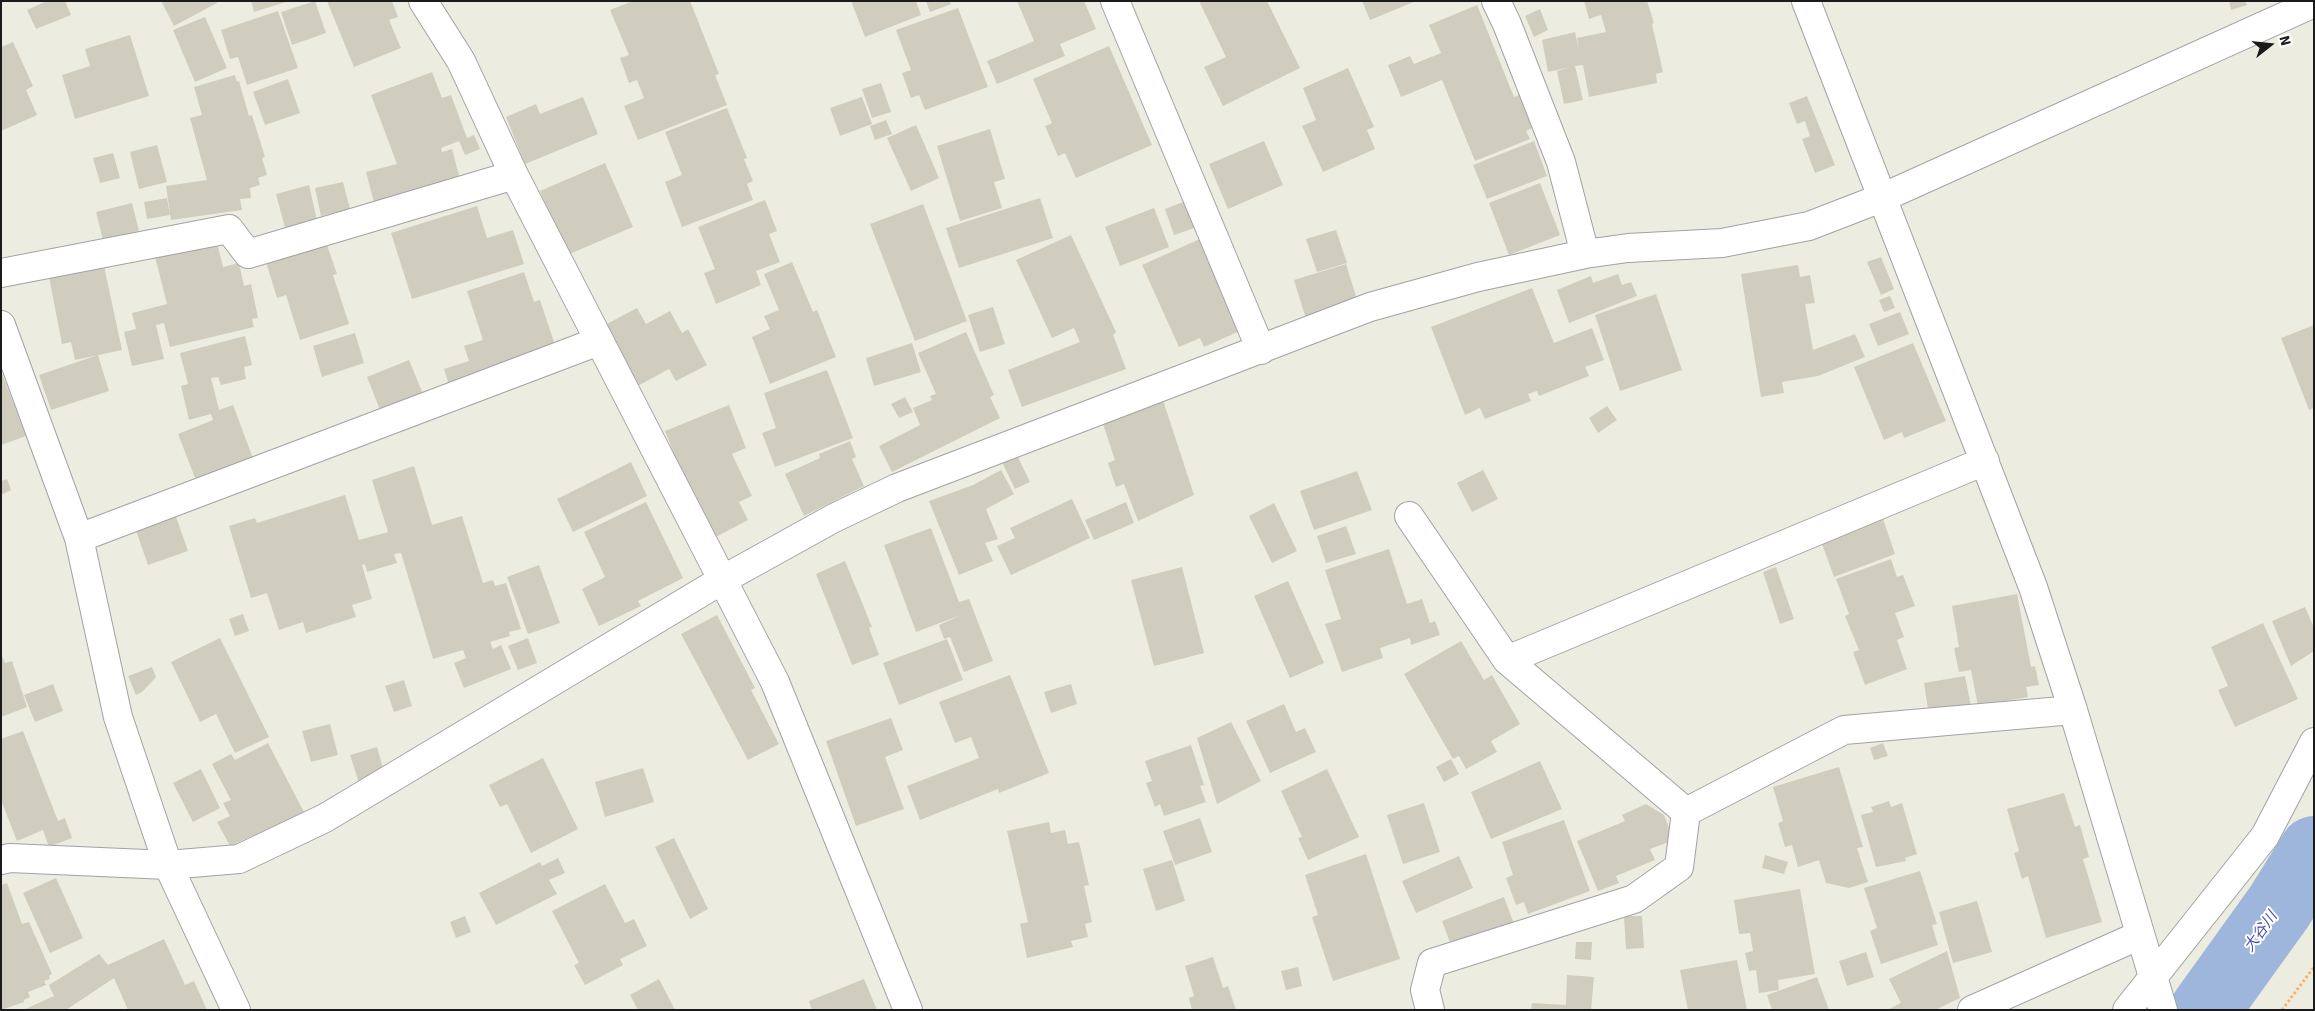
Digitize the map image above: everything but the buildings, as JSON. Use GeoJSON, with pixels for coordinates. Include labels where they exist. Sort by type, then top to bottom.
{"type":"FeatureCollection","features":[{"type":"Feature","properties":{"kind":"street"},"geometry":{"type":"LineString","coordinates":[[423,1],[461,61],[514,175],[775,682],[908,1010]]}},
{"type":"Feature","properties":{"kind":"street"},"geometry":{"type":"LineString","coordinates":[[1115,1],[1261,350]]}},
{"type":"Feature","properties":{"kind":"street"},"geometry":{"type":"LineString","coordinates":[[1496,1],[1507,24],[1561,162],[1584,254]]}},
{"type":"Feature","properties":{"kind":"street"},"geometry":{"type":"LineString","coordinates":[[1806,1],[1884,197],[2033,588],[2073,710],[2158,993]]}},
{"type":"Feature","properties":{"kind":"street"},"geometry":{"type":"LineString","coordinates":[[1,860],[10,858],[168,865],[239,859],[325,818],[722,580],[834,518],[898,488],[1370,307],[1478,276],[1584,254],[1628,248],[1722,243],[1809,226],[1884,197],[2314,3]]}},
{"type":"Feature","properties":{"kind":"street"},"geometry":{"type":"LineString","coordinates":[[1,273],[230,229],[248,254],[514,175]]}},
{"type":"Feature","properties":{"kind":"street"},"geometry":{"type":"LineString","coordinates":[[1,325],[79,538],[118,717],[168,865],[236,1010]]}},
{"type":"Feature","properties":{"kind":"street"},"geometry":{"type":"LineString","coordinates":[[79,538],[599,341]]}},
{"type":"Feature","properties":{"kind":"street"},"geometry":{"type":"LineString","coordinates":[[1508,660],[1985,461]]}},
{"type":"Feature","properties":{"kind":"street"},"geometry":{"type":"LineString","coordinates":[[1408,516],[1508,660],[1686,812]]}},
{"type":"Feature","properties":{"kind":"street"},"geometry":{"type":"LineString","coordinates":[[1686,812],[1844,730],[2073,710]]}},
{"type":"Feature","properties":{"kind":"street"},"geometry":{"type":"LineString","coordinates":[[2127,1010],[2158,993],[2265,836],[2314,742]]}},
{"type":"Feature","properties":{"kind":"street"},"geometry":{"type":"LineString","coordinates":[[1430,1010],[1425,990],[1432,963],[1634,899],[1679,867],[1686,812]]}},
{"type":"Feature","properties":{"kind":"street"},"geometry":{"type":"LineString","coordinates":[[1972,1010],[2140,935]]}},
{"type":"Feature","properties":{"kind":"path"},"geometry":{"type":"LineString","coordinates":[[2282,1010],[2314,967]]}},
{"type":"Feature","properties":{"kind":"waterway","name":"大谷川"},"geometry":{"type":"LineString","coordinates":[[2205,1010],[2279,907],[2314,851]]}}]}
